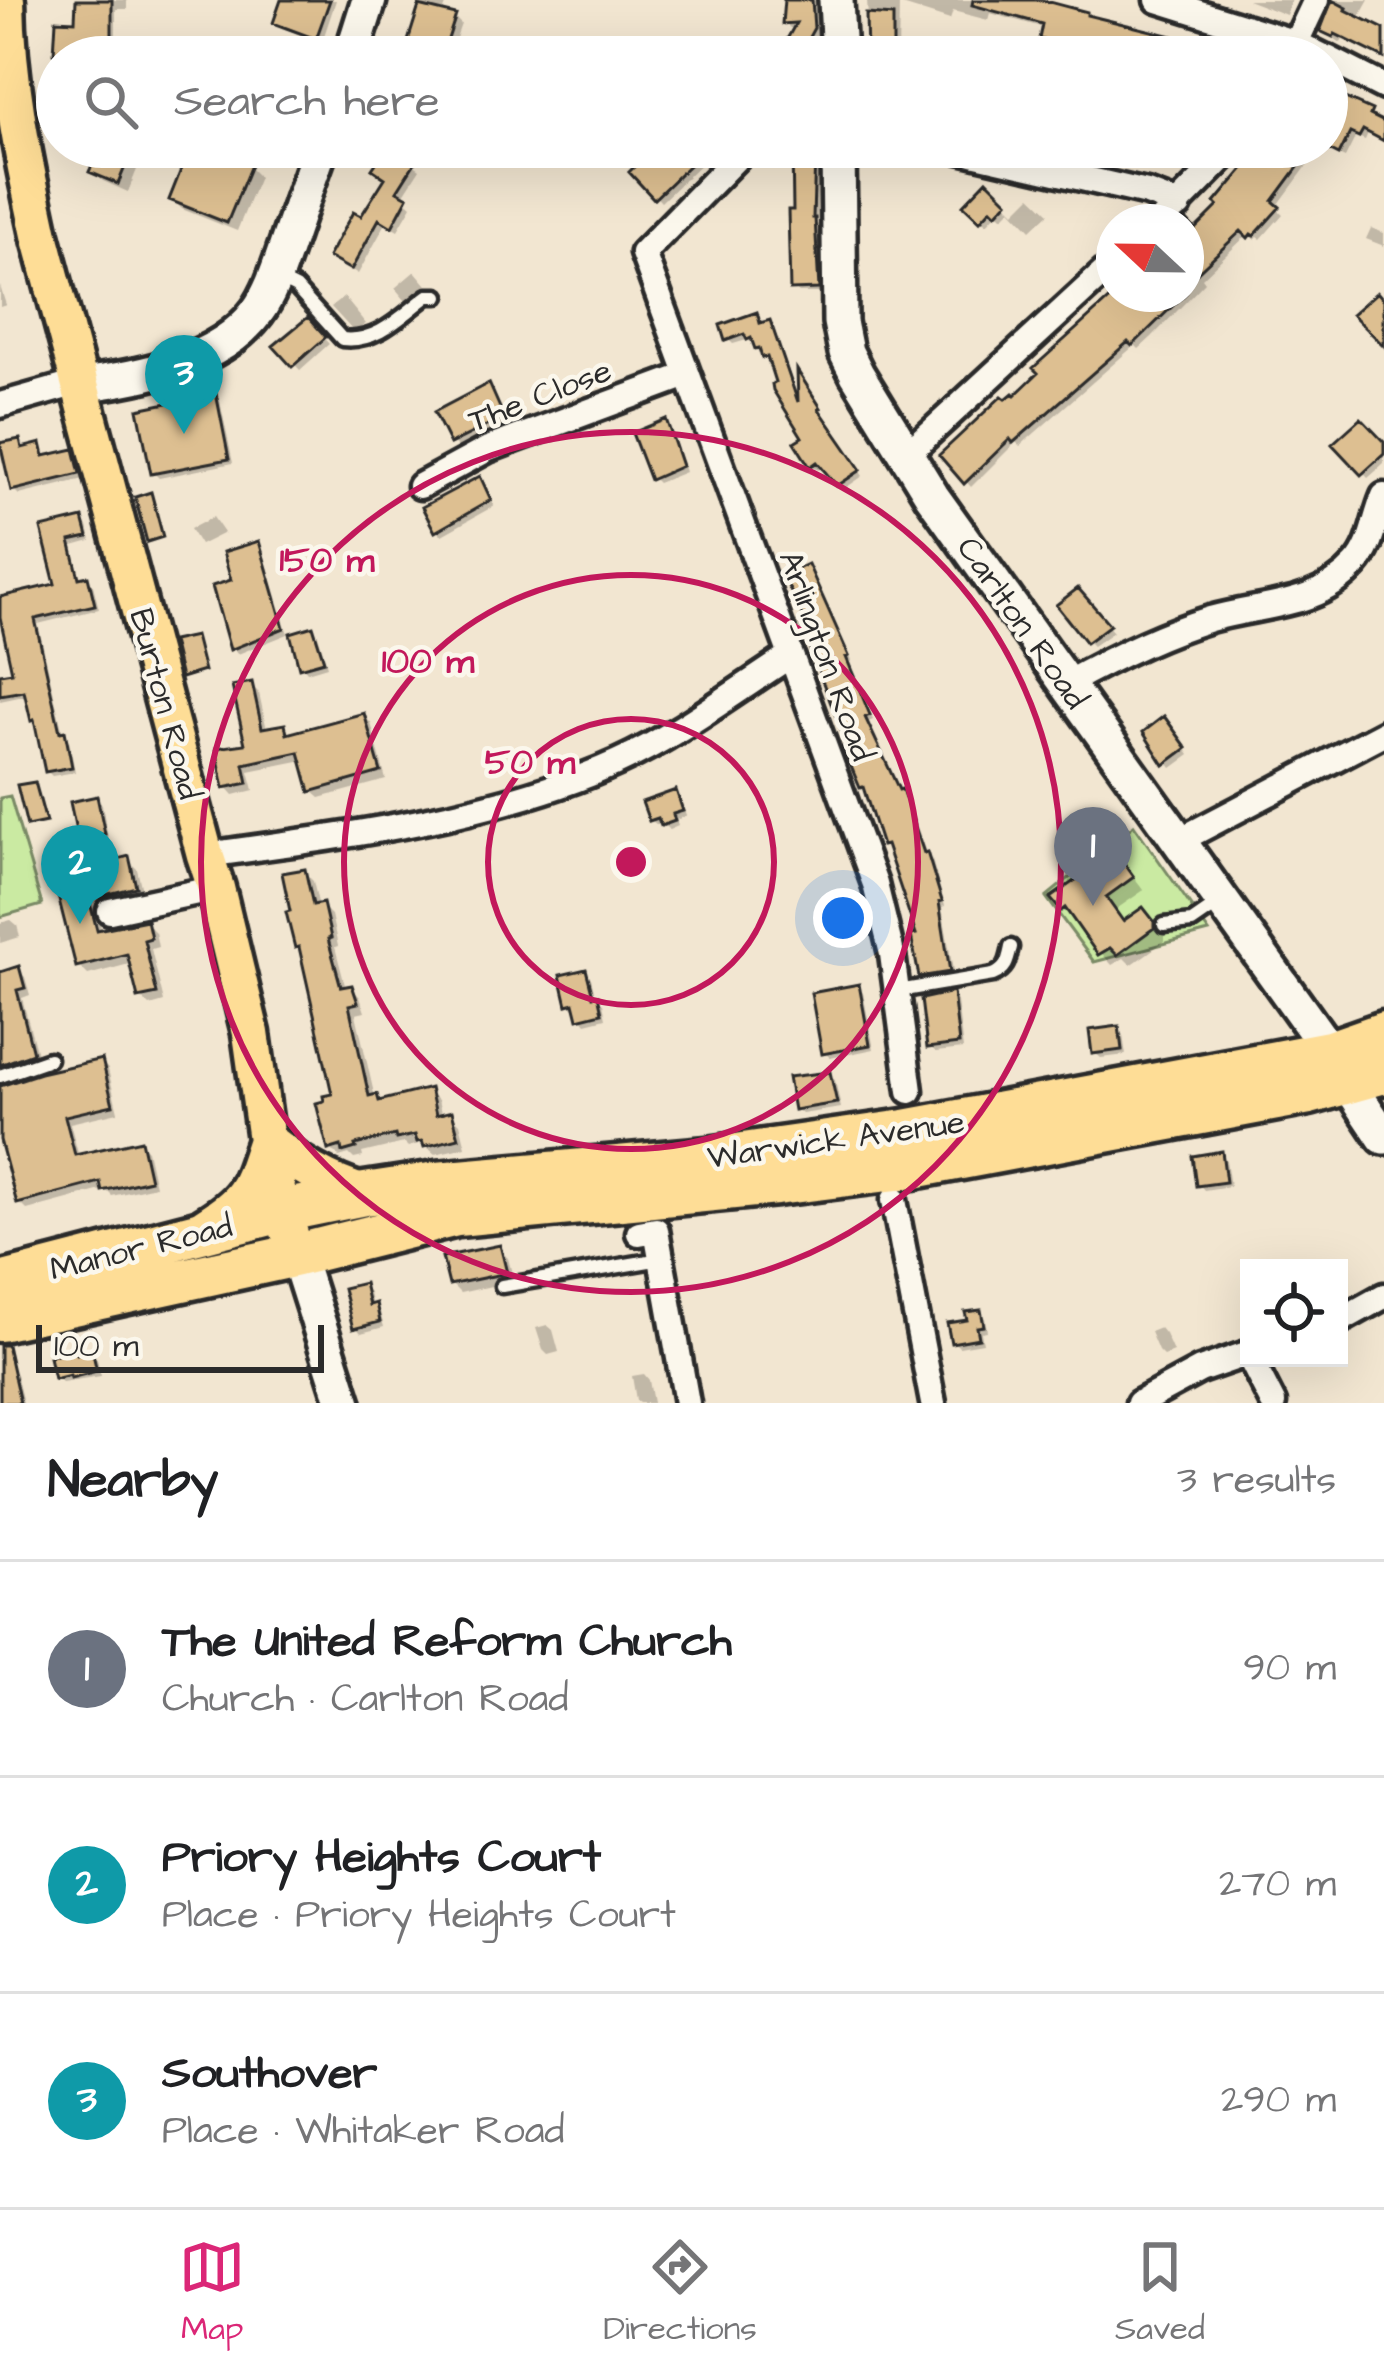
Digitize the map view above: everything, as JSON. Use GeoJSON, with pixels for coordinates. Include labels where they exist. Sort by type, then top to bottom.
{"type":"FeatureCollection","features":[{"type":"Feature","properties":{"kind":"highway","name":"Warwick Avenue"},"geometry":{"type":"LineString","coordinates":[[297,1255],[457,1215],[913,1167],[1266,1101],[1354,1069],[1384,1034]]}},
{"type":"Feature","properties":{"kind":"highway","name":"Warwick Avenue"},"geometry":{"type":"LineString","coordinates":[[282,1211],[437,1183],[708,1160],[1354,1069]]}},
{"type":"Feature","properties":{"kind":"highway"},"geometry":{"type":"LineString","coordinates":[[282,1211],[322,1219],[402,1207],[457,1215]]}},
{"type":"Feature","properties":{"kind":"highway","name":"Manor Road"},"geometry":{"type":"LineString","coordinates":[[0,1284],[282,1211]]}},
{"type":"Feature","properties":{"kind":"highway","name":"Manor Road"},"geometry":{"type":"LineString","coordinates":[[0,1320],[297,1255]]}},
{"type":"Feature","properties":{"kind":"main road","name":"Burton Road"},"geometry":{"type":"LineString","coordinates":[[6,0],[19,138],[55,299],[251,1033],[266,1140],[297,1255]]}},
{"type":"Feature","properties":{"kind":"main road"},"geometry":{"type":"LineString","coordinates":[[189,1236],[238,1203],[266,1140],[311,1173],[365,1194]]}},
{"type":"Feature","properties":{"kind":"street"},"geometry":{"type":"LineString","coordinates":[[357,36],[368,0]]}},
{"type":"Feature","properties":{"kind":"street"},"geometry":{"type":"LineString","coordinates":[[836,0],[838,36]]}},
{"type":"Feature","properties":{"kind":"street"},"geometry":{"type":"LineString","coordinates":[[1299,36],[1316,0]]}},
{"type":"Feature","properties":{"kind":"street"},"geometry":{"type":"LineString","coordinates":[[1164,1],[1255,36]]}},
{"type":"Feature","properties":{"kind":"street"},"geometry":{"type":"LineString","coordinates":[[1348,69],[1384,87]]}},
{"type":"Feature","properties":{"kind":"street"},"geometry":{"type":"LineString","coordinates":[[0,405],[67,386],[131,379],[182,364],[224,342],[256,314],[275,277],[314,168]]}},
{"type":"Feature","properties":{"kind":"street","name":"Arlington Road"},"geometry":{"type":"LineString","coordinates":[[726,168],[643,253],[875,884],[892,954],[910,1091]]}},
{"type":"Feature","properties":{"kind":"street","name":"Carlton Road"},"geometry":{"type":"LineString","coordinates":[[838,168],[840,322],[846,352],[906,455],[1065,684],[1222,902],[1354,1069],[1384,1137]]}},
{"type":"Feature","properties":{"kind":"street"},"geometry":{"type":"LineString","coordinates":[[1038,168],[1147,193],[1160,204]]}},
{"type":"Feature","properties":{"kind":"street"},"geometry":{"type":"LineString","coordinates":[[1179,204],[1214,168]]}},
{"type":"Feature","properties":{"kind":"street"},"geometry":{"type":"LineString","coordinates":[[906,455],[1096,280]]}},
{"type":"Feature","properties":{"kind":"street","name":"The Close"},"geometry":{"type":"LineString","coordinates":[[420,486],[488,449],[687,375]]}},
{"type":"Feature","properties":{"kind":"street"},"geometry":{"type":"LineString","coordinates":[[1065,684],[1210,619],[1297,602],[1329,588],[1365,551],[1384,496]]}},
{"type":"Feature","properties":{"kind":"street"},"geometry":{"type":"LineString","coordinates":[[110,911],[210,872],[563,783],[633,755],[790,656]]}},
{"type":"Feature","properties":{"kind":"street"},"geometry":{"type":"LineString","coordinates":[[1178,841],[1384,734]]}},
{"type":"Feature","properties":{"kind":"street"},"geometry":{"type":"LineString","coordinates":[[894,1200],[933,1403]]}},
{"type":"Feature","properties":{"kind":"street"},"geometry":{"type":"LineString","coordinates":[[639,1233],[656,1230],[687,1403]]}},
{"type":"Feature","properties":{"kind":"street","name":"Burton Road"},"geometry":{"type":"LineString","coordinates":[[297,1255],[344,1403]]}},
{"type":"Feature","properties":{"kind":"street"},"geometry":{"type":"LineString","coordinates":[[1348,1316],[1384,1296]]}},
{"type":"Feature","properties":{"kind":"street"},"geometry":{"type":"LineString","coordinates":[[1139,1403],[1200,1370],[1240,1358]]}},
{"type":"Feature","properties":{"kind":"street"},"geometry":{"type":"LineString","coordinates":[[1255,1367],[1273,1403]]}},
{"type":"Feature","properties":{"kind":"lane"},"geometry":{"type":"LineString","coordinates":[[275,277],[296,288],[342,339],[377,335],[428,296],[438,296]]}},
{"type":"Feature","properties":{"kind":"lane"},"geometry":{"type":"LineString","coordinates":[[1165,925],[1192,922],[1222,902]]}},
{"type":"Feature","properties":{"kind":"lane"},"geometry":{"type":"LineString","coordinates":[[896,991],[1001,971],[1011,947]]}},
{"type":"Feature","properties":{"kind":"lane"},"geometry":{"type":"LineString","coordinates":[[0,1076],[50,1059]]}},
{"type":"Feature","properties":{"kind":"lane"},"geometry":{"type":"LineString","coordinates":[[502,1286],[661,1259]]}},
{"type":"Feature","properties":{"kind":"green space"},"geometry":{"type":"Polygon","coordinates":[[[10,796],[42,905],[0,917],[0,798],[10,796]]]}},
{"type":"Feature","properties":{"kind":"green space"},"geometry":{"type":"Polygon","coordinates":[[[1134,825],[1209,932],[1094,962],[1046,897],[1134,825]]]}},
{"type":"Feature","properties":{"kind":"building"},"geometry":{"type":"Polygon","coordinates":[[[76,0],[112,0],[112,36],[55,36],[56,20],[75,21],[76,0]]]}},
{"type":"Feature","properties":{"kind":"building"},"geometry":{"type":"Polygon","coordinates":[[[281,0],[330,0],[317,36],[273,23],[281,0]]]}},
{"type":"Feature","properties":{"kind":"building"},"geometry":{"type":"Polygon","coordinates":[[[784,0],[812,0],[814,28],[810,36],[789,36],[796,23],[782,24],[784,0]]]}},
{"type":"Feature","properties":{"kind":"building"},"geometry":{"type":"Polygon","coordinates":[[[973,0],[1042,0],[1172,36],[1040,36],[1042,24],[972,5],[973,0]]]}},
{"type":"Feature","properties":{"kind":"building"},"geometry":{"type":"Polygon","coordinates":[[[1332,0],[1384,29],[1384,58],[1348,40],[1348,36],[1320,31],[1332,0]]]}},
{"type":"Feature","properties":{"kind":"building"},"geometry":{"type":"Polygon","coordinates":[[[419,6],[456,15],[449,36],[410,36],[419,6]]]}},
{"type":"Feature","properties":{"kind":"building"},"geometry":{"type":"Polygon","coordinates":[[[866,14],[893,16],[893,36],[867,36],[866,14]]]}},
{"type":"Feature","properties":{"kind":"building"},"geometry":{"type":"Polygon","coordinates":[[[1348,99],[1372,110],[1370,115],[1384,122],[1384,141],[1363,130],[1359,137],[1350,133],[1348,137],[1348,99]]]}},
{"type":"Feature","properties":{"kind":"building"},"geometry":{"type":"Polygon","coordinates":[[[91,168],[124,168],[118,184],[89,172],[91,168]]]}},
{"type":"Feature","properties":{"kind":"building"},"geometry":{"type":"Polygon","coordinates":[[[182,168],[250,168],[227,223],[169,200],[182,168]]]}},
{"type":"Feature","properties":{"kind":"building"},"geometry":{"type":"Polygon","coordinates":[[[412,168],[397,191],[408,197],[392,227],[379,219],[351,270],[328,257],[353,212],[361,216],[385,178],[372,169],[412,168]]]}},
{"type":"Feature","properties":{"kind":"building"},"geometry":{"type":"Polygon","coordinates":[[[633,168],[686,168],[654,199],[629,172],[633,168]]]}},
{"type":"Feature","properties":{"kind":"building"},"geometry":{"type":"Polygon","coordinates":[[[792,168],[815,168],[819,289],[790,290],[788,210],[793,210],[792,168]]]}},
{"type":"Feature","properties":{"kind":"building"},"geometry":{"type":"Polygon","coordinates":[[[1244,168],[1297,168],[1273,201],[1280,207],[1254,236],[1248,238],[1241,231],[1204,266],[1204,220],[1218,206],[1215,203],[1244,168]]]}},
{"type":"Feature","properties":{"kind":"building"},"geometry":{"type":"Polygon","coordinates":[[[987,180],[1008,201],[996,214],[991,209],[980,221],[963,205],[987,180]]]}},
{"type":"Feature","properties":{"kind":"building"},"geometry":{"type":"Polygon","coordinates":[[[1377,292],[1384,300],[1384,346],[1352,314],[1377,292]]]}},
{"type":"Feature","properties":{"kind":"building"},"geometry":{"type":"Polygon","coordinates":[[[1096,311],[1167,312],[1013,443],[1010,439],[964,484],[939,455],[1002,396],[1015,395],[1038,373],[1033,368],[1096,311]]]}},
{"type":"Feature","properties":{"kind":"building"},"geometry":{"type":"Polygon","coordinates":[[[757,312],[760,323],[770,320],[798,402],[797,370],[861,470],[837,486],[817,462],[810,467],[794,442],[802,437],[773,390],[767,357],[762,358],[744,334],[725,341],[720,325],[757,312]]]}},
{"type":"Feature","properties":{"kind":"building"},"geometry":{"type":"Polygon","coordinates":[[[308,317],[326,337],[292,367],[273,346],[308,317]]]}},
{"type":"Feature","properties":{"kind":"building"},"geometry":{"type":"Polygon","coordinates":[[[489,383],[504,417],[450,444],[434,412],[489,383]]]}},
{"type":"Feature","properties":{"kind":"building"},"geometry":{"type":"Polygon","coordinates":[[[216,393],[229,459],[151,474],[138,409],[216,393]]]}},
{"type":"Feature","properties":{"kind":"building"},"geometry":{"type":"Polygon","coordinates":[[[1361,418],[1384,442],[1384,454],[1361,475],[1332,444],[1361,418]]]}},
{"type":"Feature","properties":{"kind":"building"},"geometry":{"type":"Polygon","coordinates":[[[666,419],[682,466],[650,480],[632,433],[666,419]]]}},
{"type":"Feature","properties":{"kind":"building"},"geometry":{"type":"Polygon","coordinates":[[[20,439],[22,448],[41,443],[44,456],[74,449],[80,474],[11,491],[0,443],[20,439]]]}},
{"type":"Feature","properties":{"kind":"building"},"geometry":{"type":"Polygon","coordinates":[[[480,476],[491,500],[435,532],[422,507],[480,476]]]}},
{"type":"Feature","properties":{"kind":"building"},"geometry":{"type":"Polygon","coordinates":[[[151,492],[163,537],[147,542],[135,497],[151,492]]]}},
{"type":"Feature","properties":{"kind":"building"},"geometry":{"type":"Polygon","coordinates":[[[83,518],[88,537],[70,541],[79,578],[88,576],[95,605],[35,619],[72,767],[45,772],[24,691],[0,695],[0,674],[12,672],[0,597],[55,584],[41,528],[83,518]]]}},
{"type":"Feature","properties":{"kind":"building"},"geometry":{"type":"Polygon","coordinates":[[[259,541],[284,628],[230,650],[212,586],[231,580],[223,552],[259,541]]]}},
{"type":"Feature","properties":{"kind":"building"},"geometry":{"type":"Polygon","coordinates":[[[808,564],[849,656],[870,715],[865,717],[927,852],[942,901],[950,972],[919,977],[911,935],[916,934],[886,845],[882,846],[863,787],[843,747],[847,745],[801,626],[806,623],[783,576],[808,564]]]}},
{"type":"Feature","properties":{"kind":"building"},"geometry":{"type":"Polygon","coordinates":[[[1078,588],[1110,625],[1086,643],[1056,605],[1078,588]]]}},
{"type":"Feature","properties":{"kind":"building"},"geometry":{"type":"Polygon","coordinates":[[[313,626],[324,661],[299,668],[290,633],[313,626]]]}},
{"type":"Feature","properties":{"kind":"building"},"geometry":{"type":"Polygon","coordinates":[[[195,636],[204,671],[181,678],[172,641],[195,636]]]}},
{"type":"Feature","properties":{"kind":"building"},"geometry":{"type":"Polygon","coordinates":[[[252,682],[262,728],[285,724],[287,734],[364,713],[381,772],[310,792],[299,752],[244,764],[248,783],[224,788],[216,748],[245,744],[232,686],[252,682]]]}},
{"type":"Feature","properties":{"kind":"building"},"geometry":{"type":"Polygon","coordinates":[[[1164,716],[1187,748],[1164,765],[1143,732],[1164,716]]]}},
{"type":"Feature","properties":{"kind":"building"},"geometry":{"type":"Polygon","coordinates":[[[35,782],[46,822],[27,826],[17,785],[35,782]]]}},
{"type":"Feature","properties":{"kind":"building"},"geometry":{"type":"Polygon","coordinates":[[[676,790],[683,811],[673,814],[675,821],[661,826],[658,818],[649,821],[642,802],[676,790]]]}},
{"type":"Feature","properties":{"kind":"building"},"geometry":{"type":"Polygon","coordinates":[[[97,796],[105,834],[78,840],[70,802],[97,796]]]}},
{"type":"Feature","properties":{"kind":"building"},"geometry":{"type":"Polygon","coordinates":[[[129,856],[136,887],[89,899],[97,930],[147,920],[151,938],[144,940],[157,994],[138,998],[127,954],[76,967],[53,876],[129,856]]]}},
{"type":"Feature","properties":{"kind":"building"},"geometry":{"type":"Polygon","coordinates":[[[1119,856],[1134,877],[1106,897],[1123,921],[1143,907],[1154,928],[1117,955],[1110,948],[1098,955],[1065,908],[1061,911],[1050,898],[1119,856]]]}},
{"type":"Feature","properties":{"kind":"building"},"geometry":{"type":"Polygon","coordinates":[[[305,869],[313,905],[323,903],[341,987],[352,985],[358,1003],[349,1005],[369,1096],[377,1094],[379,1101],[430,1088],[436,1115],[452,1111],[459,1138],[424,1147],[415,1135],[396,1139],[395,1135],[342,1152],[341,1146],[328,1150],[316,1103],[332,1094],[299,947],[295,948],[286,912],[290,911],[282,873],[305,869]]]}},
{"type":"Feature","properties":{"kind":"building"},"geometry":{"type":"Polygon","coordinates":[[[19,966],[25,988],[17,990],[33,1053],[0,1065],[0,972],[19,966]]]}},
{"type":"Feature","properties":{"kind":"building"},"geometry":{"type":"Polygon","coordinates":[[[586,969],[602,1013],[578,1019],[574,1003],[567,1005],[560,975],[586,969]]]}},
{"type":"Feature","properties":{"kind":"building"},"geometry":{"type":"Polygon","coordinates":[[[859,984],[870,1045],[822,1054],[811,993],[859,984]]]}},
{"type":"Feature","properties":{"kind":"building"},"geometry":{"type":"Polygon","coordinates":[[[953,992],[959,1044],[927,1048],[921,999],[953,992]]]}},
{"type":"Feature","properties":{"kind":"building"},"geometry":{"type":"Polygon","coordinates":[[[1119,1026],[1122,1050],[1092,1054],[1089,1030],[1119,1026]]]}},
{"type":"Feature","properties":{"kind":"building"},"geometry":{"type":"Polygon","coordinates":[[[102,1059],[113,1105],[65,1116],[75,1155],[141,1140],[150,1180],[102,1191],[100,1182],[17,1204],[0,1140],[0,1086],[102,1059]]]}},
{"type":"Feature","properties":{"kind":"building"},"geometry":{"type":"Polygon","coordinates":[[[830,1072],[837,1103],[794,1110],[788,1077],[830,1072]]]}},
{"type":"Feature","properties":{"kind":"building"},"geometry":{"type":"Polygon","coordinates":[[[1222,1151],[1226,1182],[1196,1186],[1192,1156],[1222,1151]]]}},
{"type":"Feature","properties":{"kind":"building"},"geometry":{"type":"Polygon","coordinates":[[[500,1245],[507,1273],[449,1285],[442,1257],[500,1245]]]}},
{"type":"Feature","properties":{"kind":"building"},"geometry":{"type":"Polygon","coordinates":[[[364,1283],[369,1305],[376,1303],[380,1322],[353,1329],[343,1288],[364,1283]]]}},
{"type":"Feature","properties":{"kind":"building"},"geometry":{"type":"Polygon","coordinates":[[[981,1310],[984,1326],[977,1327],[979,1338],[951,1343],[947,1323],[967,1320],[965,1312],[981,1310]]]}},
{"type":"Feature","properties":{"kind":"building"},"geometry":{"type":"Polygon","coordinates":[[[0,1345],[7,1345],[20,1403],[0,1403],[0,1345]]]}},
{"type":"Feature","properties":{"kind":"building"},"geometry":{"type":"Polygon","coordinates":[[[70,1349],[77,1354],[92,1350],[97,1371],[54,1379],[49,1357],[70,1349]]]}},
{"type":"Feature","properties":{"kind":"place","name":"Southover"},"geometry":{"type":"Point","coordinates":[184,434]}},
{"type":"Feature","properties":{"kind":"place","name":"The United Reform Church"},"geometry":{"type":"Point","coordinates":[1093,906]}},
{"type":"Feature","properties":{"kind":"place","name":"Priory Heights Court"},"geometry":{"type":"Point","coordinates":[80,924]}}]}
